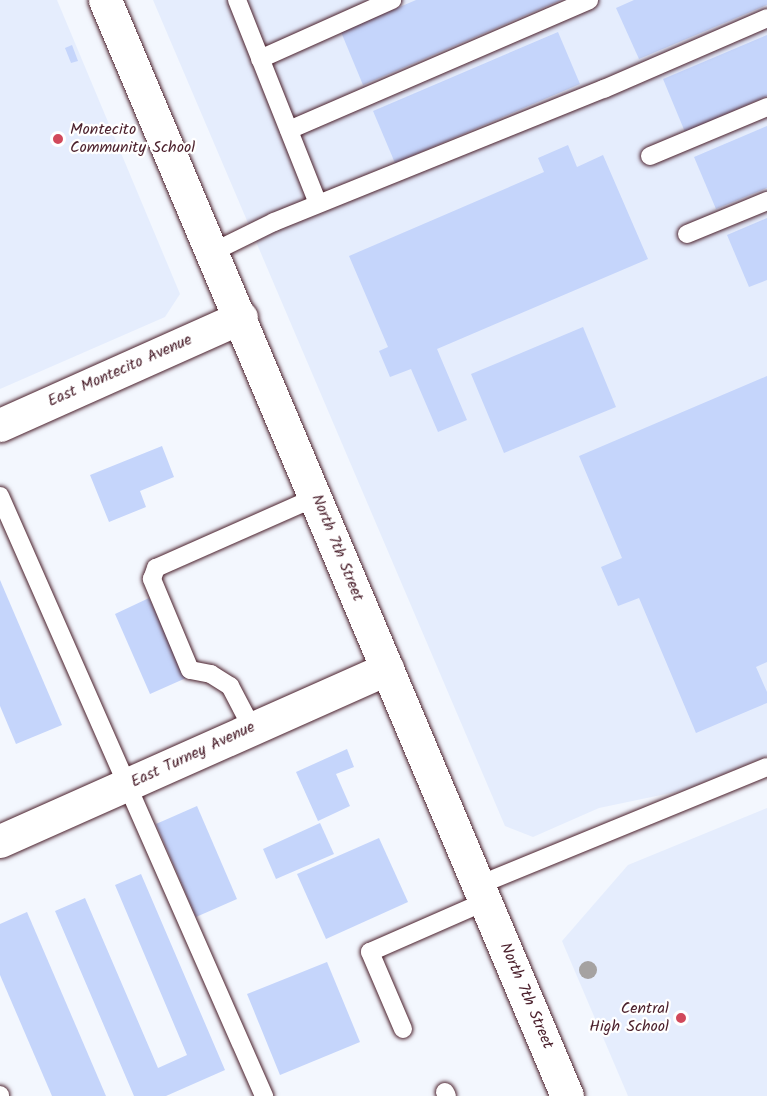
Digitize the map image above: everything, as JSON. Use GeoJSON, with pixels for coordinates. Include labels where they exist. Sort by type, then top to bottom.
{"type":"FeatureCollection","features":[{"type":"Feature","properties":{"kind":"main road","name":"North 7th Street"},"geometry":{"type":"LineString","coordinates":[[105,0],[567,1096]]}},
{"type":"Feature","properties":{"kind":"main road","name":"East Montecito Avenue"},"geometry":{"type":"LineString","coordinates":[[0,425],[240,317]]}},
{"type":"Feature","properties":{"kind":"main road","name":"East Turney Avenue"},"geometry":{"type":"LineString","coordinates":[[0,841],[387,669]]}},
{"type":"Feature","properties":{"kind":"lane"},"geometry":{"type":"LineString","coordinates":[[237,0],[318,204]]}},
{"type":"Feature","properties":{"kind":"lane"},"geometry":{"type":"LineString","coordinates":[[260,59],[392,0]]}},
{"type":"Feature","properties":{"kind":"lane"},"geometry":{"type":"LineString","coordinates":[[288,130],[589,0]]}},
{"type":"Feature","properties":{"kind":"lane"},"geometry":{"type":"LineString","coordinates":[[213,252],[318,204],[604,89],[767,18]]}},
{"type":"Feature","properties":{"kind":"lane"},"geometry":{"type":"LineString","coordinates":[[650,156],[767,107]]}},
{"type":"Feature","properties":{"kind":"lane"},"geometry":{"type":"LineString","coordinates":[[687,234],[767,201]]}},
{"type":"Feature","properties":{"kind":"lane"},"geometry":{"type":"LineString","coordinates":[[0,496],[129,784],[264,1096]]}},
{"type":"Feature","properties":{"kind":"lane"},"geometry":{"type":"LineString","coordinates":[[252,728],[230,686],[211,674],[190,670],[152,579],[156,568],[316,497]]}},
{"type":"Feature","properties":{"kind":"lane"},"geometry":{"type":"LineString","coordinates":[[404,1029],[370,952],[483,893],[767,767]]}},
{"type":"Feature","properties":{"kind":"shaded area","name":"Montecito Community School"},"geometry":{"type":"Polygon","coordinates":[[[0,0],[57,0],[180,294],[165,317],[0,389],[0,0]]]}},
{"type":"Feature","properties":{"kind":"shaded area"},"geometry":{"type":"Polygon","coordinates":[[[153,0],[767,0],[767,756],[685,790],[599,808],[533,837],[505,826],[153,0]]]}},
{"type":"Feature","properties":{"kind":"shaded area","name":"Central High School"},"geometry":{"type":"Polygon","coordinates":[[[767,808],[767,1096],[628,1096],[562,941],[628,865],[767,808]]]}},
{"type":"Feature","properties":{"kind":"building"},"geometry":{"type":"Polygon","coordinates":[[[416,0],[561,0],[363,85],[341,32],[416,0]]]}},
{"type":"Feature","properties":{"kind":"building"},"geometry":{"type":"Polygon","coordinates":[[[634,0],[767,0],[767,5],[639,59],[616,8],[634,0]]]}},
{"type":"Feature","properties":{"kind":"building"},"geometry":{"type":"Polygon","coordinates":[[[558,32],[580,84],[395,163],[373,111],[558,32]]]}},
{"type":"Feature","properties":{"kind":"building"},"geometry":{"type":"Polygon","coordinates":[[[767,35],[767,96],[685,132],[663,79],[767,35]]]}},
{"type":"Feature","properties":{"kind":"building"},"geometry":{"type":"Polygon","coordinates":[[[72,45],[78,61],[71,63],[65,48],[72,45]]]}},
{"type":"Feature","properties":{"kind":"building"},"geometry":{"type":"Polygon","coordinates":[[[767,126],[767,188],[716,209],[694,157],[767,126]]]}},
{"type":"Feature","properties":{"kind":"building"},"geometry":{"type":"Polygon","coordinates":[[[568,145],[577,167],[603,155],[648,259],[437,349],[467,420],[438,432],[411,369],[390,377],[379,351],[388,347],[349,256],[544,172],[538,158],[568,145]]]}},
{"type":"Feature","properties":{"kind":"building"},"geometry":{"type":"Polygon","coordinates":[[[767,218],[767,280],[749,287],[727,235],[767,218]]]}},
{"type":"Feature","properties":{"kind":"building"},"geometry":{"type":"Polygon","coordinates":[[[583,327],[616,407],[504,453],[471,374],[583,327]]]}},
{"type":"Feature","properties":{"kind":"building"},"geometry":{"type":"Polygon","coordinates":[[[767,376],[767,662],[756,667],[767,692],[767,703],[696,733],[639,598],[618,606],[601,567],[622,558],[579,456],[767,376]]]}},
{"type":"Feature","properties":{"kind":"building"},"geometry":{"type":"Polygon","coordinates":[[[162,446],[174,477],[140,491],[146,507],[109,522],[90,475],[162,446]]]}},
{"type":"Feature","properties":{"kind":"building"},"geometry":{"type":"Polygon","coordinates":[[[0,580],[62,725],[16,744],[0,706],[0,580]]]}},
{"type":"Feature","properties":{"kind":"building"},"geometry":{"type":"Polygon","coordinates":[[[149,598],[186,678],[150,694],[115,614],[149,598]]]}},
{"type":"Feature","properties":{"kind":"building"},"geometry":{"type":"Polygon","coordinates":[[[347,749],[354,767],[336,774],[350,806],[318,821],[296,772],[347,749]]]}},
{"type":"Feature","properties":{"kind":"building"},"geometry":{"type":"Polygon","coordinates":[[[197,806],[237,899],[196,917],[156,824],[197,806]]]}},
{"type":"Feature","properties":{"kind":"building"},"geometry":{"type":"Polygon","coordinates":[[[320,823],[334,854],[276,879],[263,849],[320,823]]]}},
{"type":"Feature","properties":{"kind":"building"},"geometry":{"type":"Polygon","coordinates":[[[379,838],[408,902],[326,939],[297,874],[379,838]]]}},
{"type":"Feature","properties":{"kind":"building"},"geometry":{"type":"Polygon","coordinates":[[[141,874],[225,1070],[166,1096],[134,1096],[55,911],[85,898],[158,1068],[187,1055],[115,885],[141,874]]]}},
{"type":"Feature","properties":{"kind":"building"},"geometry":{"type":"Polygon","coordinates":[[[27,912],[106,1096],[52,1096],[0,975],[0,924],[27,912]]]}},
{"type":"Feature","properties":{"kind":"building"},"geometry":{"type":"Polygon","coordinates":[[[327,962],[360,1042],[280,1075],[247,994],[327,962]]]}},
{"type":"Feature","properties":{"kind":"place","name":"Montecito Community School"},"geometry":{"type":"Point","coordinates":[58,139]}},
{"type":"Feature","properties":{"kind":"place","name":"Central High School"},"geometry":{"type":"Point","coordinates":[681,1018]}}]}
